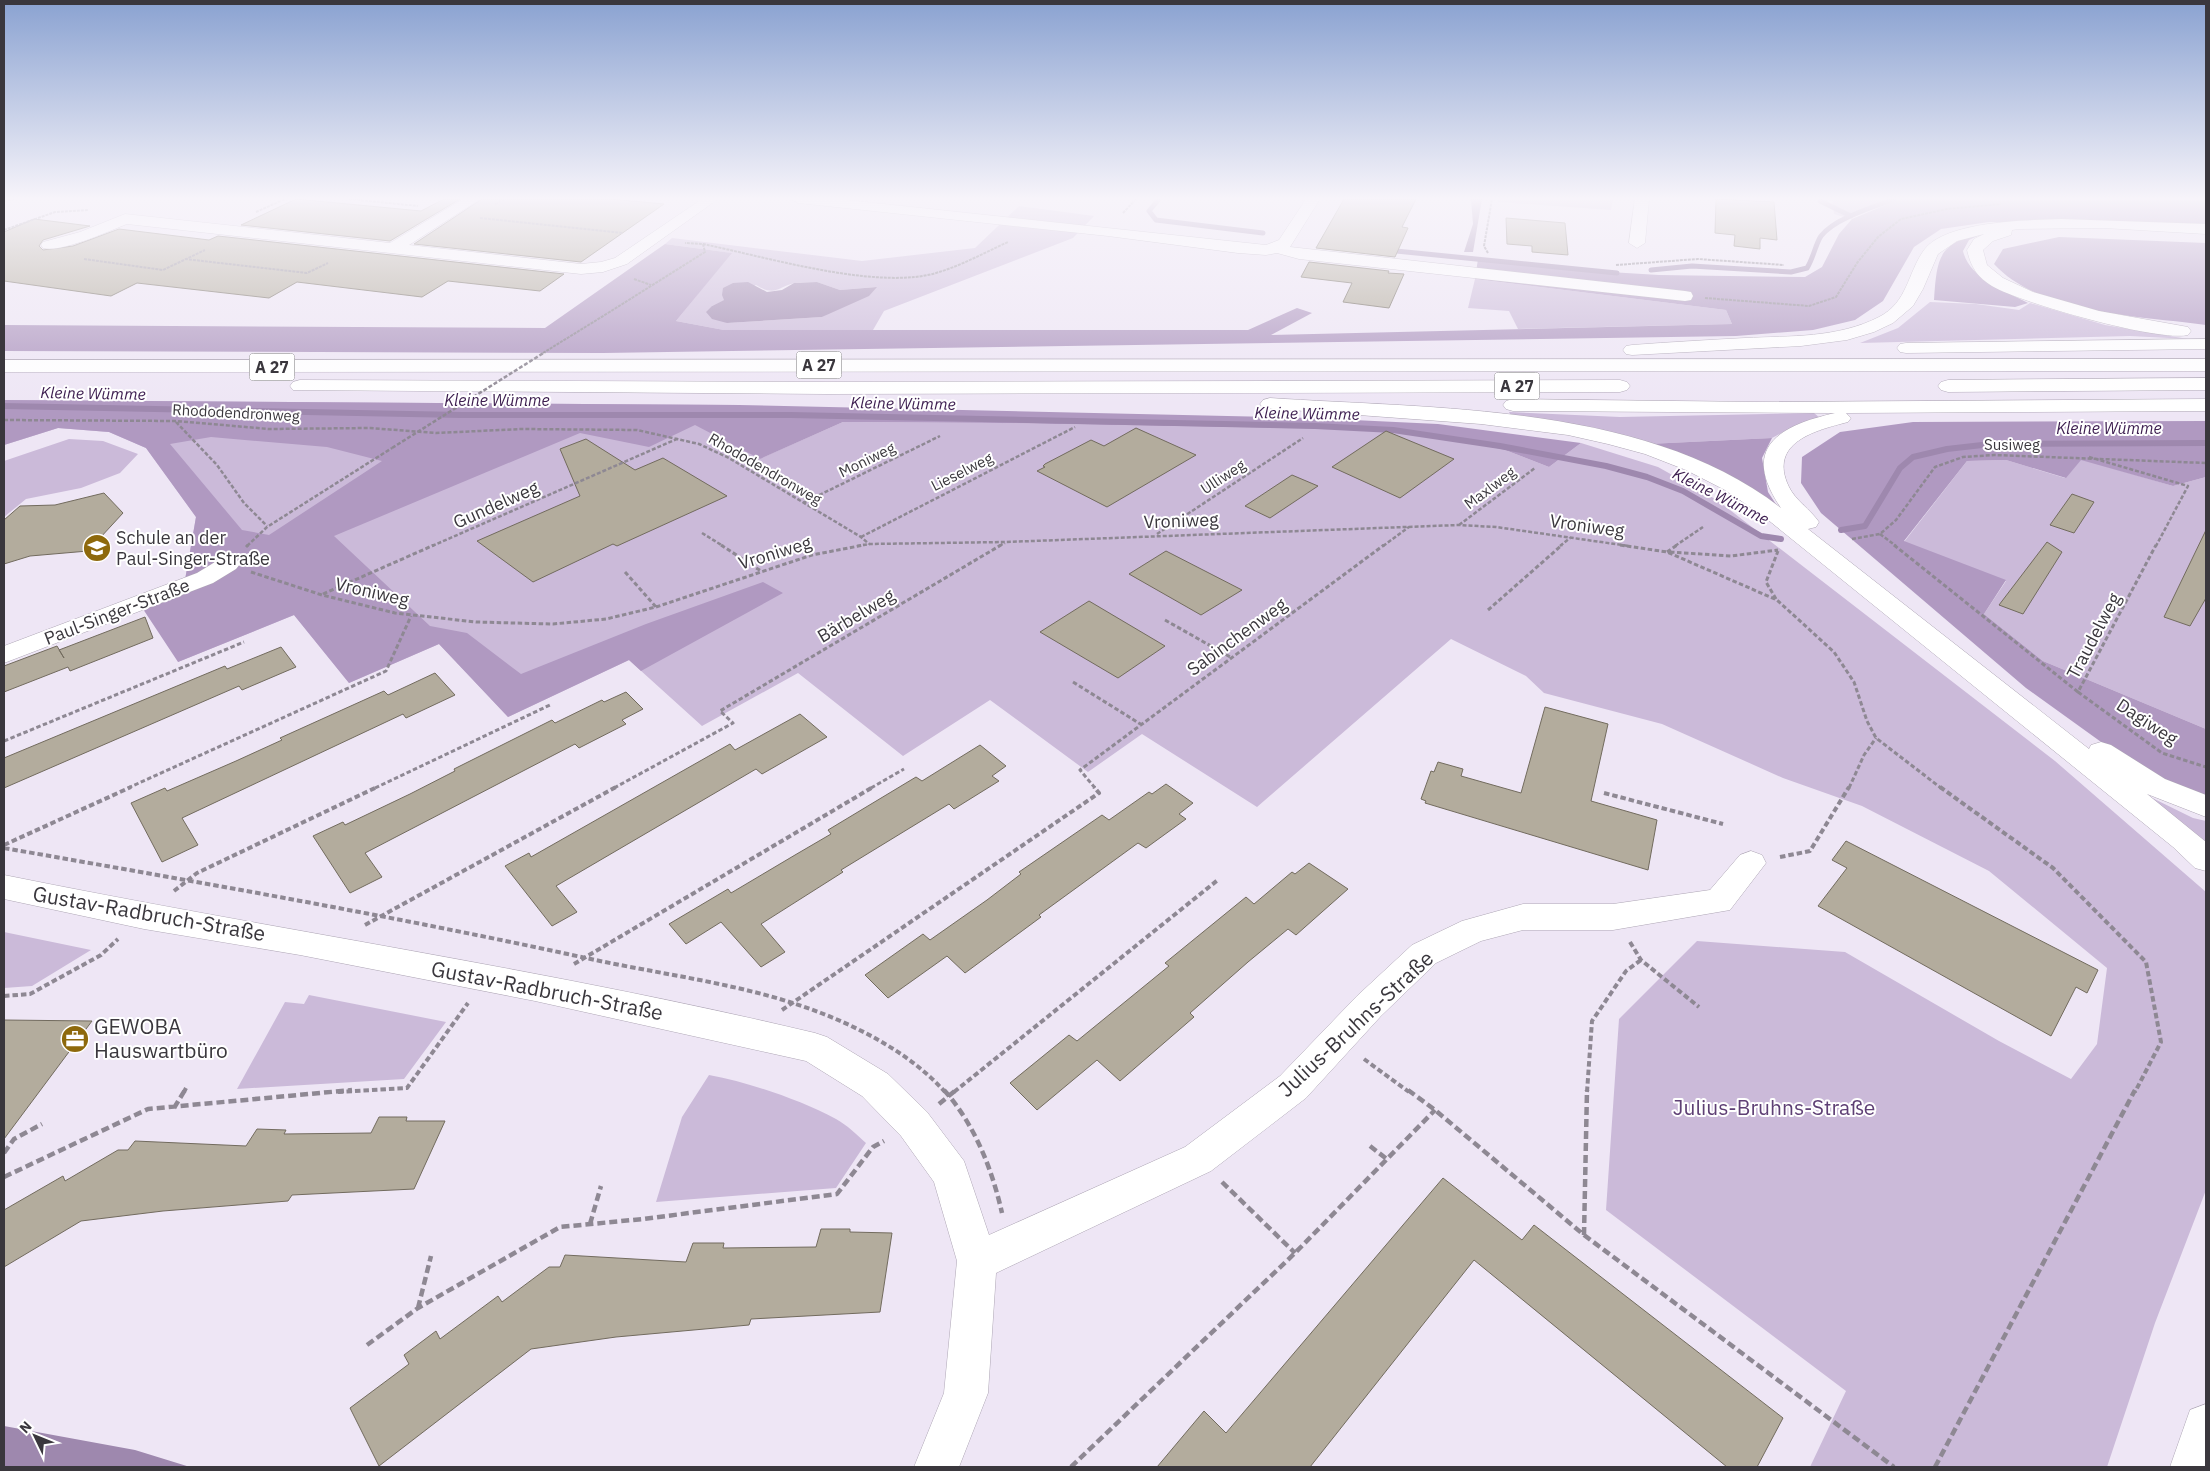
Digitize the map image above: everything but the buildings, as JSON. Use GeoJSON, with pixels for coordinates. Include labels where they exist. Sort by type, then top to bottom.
{"type":"FeatureCollection","features":[{"type":"Feature","properties":{"kind":"main road"},"geometry":{"type":"LineString","coordinates":[[561,268],[581,270],[597,268]]}},
{"type":"Feature","properties":{"kind":"main road"},"geometry":{"type":"LineString","coordinates":[[1424,268],[1685,296]]}},
{"type":"Feature","properties":{"kind":"main road"},"geometry":{"type":"LineString","coordinates":[[1618,351],[1810,339],[1867,328],[1893,316],[1908,301],[1923,268]]}},
{"type":"Feature","properties":{"kind":"main road"},"geometry":{"type":"LineString","coordinates":[[1981,268],[1991,278],[2040,300],[2119,321],[2206,333]]}},
{"type":"Feature","properties":{"kind":"main road"},"geometry":{"type":"LineString","coordinates":[[1097,364],[1202,358],[2206,344]]}},
{"type":"Feature","properties":{"kind":"main road","name":"A 27"},"geometry":{"type":"LineString","coordinates":[[4,366],[1097,364],[1283,367],[2206,365]]}},
{"type":"Feature","properties":{"kind":"main road"},"geometry":{"type":"LineString","coordinates":[[1933,386],[2206,384]]}},
{"type":"Feature","properties":{"kind":"main road","name":"A 27"},"geometry":{"type":"LineString","coordinates":[[282,386],[827,388],[1634,386]]}},
{"type":"Feature","properties":{"kind":"main road"},"geometry":{"type":"LineString","coordinates":[[827,388],[969,397],[1270,404],[1760,408],[2206,405]]}},
{"type":"Feature","properties":{"kind":"main road"},"geometry":{"type":"LineString","coordinates":[[1270,404],[1482,418],[1565,427],[1643,445],[1713,473],[1770,510],[2168,827],[2206,860]]}},
{"type":"Feature","properties":{"kind":"main road"},"geometry":{"type":"LineString","coordinates":[[1908,407],[1831,419],[1799,430],[1787,437],[1779,446],[1772,466],[1776,483],[1788,502],[1815,528],[2108,758],[2155,786],[2206,806]]}},
{"type":"Feature","properties":{"kind":"main road","name":"Paul-Singer-Straße"},"geometry":{"type":"LineString","coordinates":[[4,656],[205,578],[228,564]]}},
{"type":"Feature","properties":{"kind":"main road","name":"Julius-Bruhns-Straße"},"geometry":{"type":"LineString","coordinates":[[977,1261],[1198,1159],[1293,1087],[1338,1039],[1424,954],[1473,930],[1523,917],[1613,917],[1719,901],[1751,863]]}},
{"type":"Feature","properties":{"kind":"main road","name":"Gustav-Radbruch-Straße"},"geometry":{"type":"LineString","coordinates":[[4,887],[144,916],[325,947],[486,978],[750,1032],[815,1048],[875,1086],[914,1124],[951,1174],[977,1261]]}},
{"type":"Feature","properties":{"kind":"main road"},"geometry":{"type":"LineString","coordinates":[[937,1467],[966,1393],[977,1261]]}},
{"type":"Feature","properties":{"kind":"main road"},"geometry":{"type":"LineString","coordinates":[[2192,1467],[2206,1426]]}},
{"type":"Feature","properties":{"kind":"path"},"geometry":{"type":"LineString","coordinates":[[146,268],[163,270],[168,268]]}},
{"type":"Feature","properties":{"kind":"path"},"geometry":{"type":"LineString","coordinates":[[257,268],[307,273],[318,268]]}},
{"type":"Feature","properties":{"kind":"path"},"geometry":{"type":"LineString","coordinates":[[228,564],[267,526],[680,268]]}},
{"type":"Feature","properties":{"kind":"path"},"geometry":{"type":"LineString","coordinates":[[819,268],[845,273],[909,277],[950,268]]}},
{"type":"Feature","properties":{"kind":"path"},"geometry":{"type":"LineString","coordinates":[[1685,296],[1809,306],[1836,297],[1854,268]]}},
{"type":"Feature","properties":{"kind":"path","name":"Rhododendronweg"},"geometry":{"type":"LineString","coordinates":[[4,420],[176,421],[269,429],[370,428],[436,433],[522,429],[637,430],[680,438],[699,444],[729,458],[870,544]]}},
{"type":"Feature","properties":{"kind":"path"},"geometry":{"type":"LineString","coordinates":[[176,421],[217,465],[244,503],[267,526]]}},
{"type":"Feature","properties":{"kind":"path","name":"Lieselweg"},"geometry":{"type":"LineString","coordinates":[[861,537],[1074,427]]}},
{"type":"Feature","properties":{"kind":"path","name":"Moniweg"},"geometry":{"type":"LineString","coordinates":[[803,504],[940,436]]}},
{"type":"Feature","properties":{"kind":"path","name":"Gundelweg"},"geometry":{"type":"LineString","coordinates":[[322,595],[680,438]]}},
{"type":"Feature","properties":{"kind":"path","name":"Ulliweg"},"geometry":{"type":"LineString","coordinates":[[1155,535],[1303,438]]}},
{"type":"Feature","properties":{"kind":"path","name":"Susiweg"},"geometry":{"type":"LineString","coordinates":[[1880,534],[1896,520],[1935,467],[1963,457],[1994,455],[2206,462]]}},
{"type":"Feature","properties":{"kind":"path","name":"Traudelweg"},"geometry":{"type":"LineString","coordinates":[[1880,534],[2078,692],[2188,486],[2089,458]]}},
{"type":"Feature","properties":{"kind":"path","name":"Maxlweg"},"geometry":{"type":"LineString","coordinates":[[1459,525],[1534,468]]}},
{"type":"Feature","properties":{"kind":"path","name":"Vroniweg"},"geometry":{"type":"LineString","coordinates":[[228,564],[322,595],[412,616],[476,622],[553,624],[606,619],[656,607],[812,555],[870,544],[1006,542],[1410,526],[1459,525],[1496,527],[1667,552],[1777,600],[1807,625],[1834,652],[1854,682],[1867,721],[1876,738]]}},
{"type":"Feature","properties":{"kind":"path","name":"Sabinchenweg"},"geometry":{"type":"LineString","coordinates":[[750,1032],[1100,793],[1080,770],[1410,526]]}},
{"type":"Feature","properties":{"kind":"path"},"geometry":{"type":"LineString","coordinates":[[1667,552],[1703,527]]}},
{"type":"Feature","properties":{"kind":"path"},"geometry":{"type":"LineString","coordinates":[[702,533],[761,571]]}},
{"type":"Feature","properties":{"kind":"path"},"geometry":{"type":"LineString","coordinates":[[1852,539],[1880,534]]}},
{"type":"Feature","properties":{"kind":"path"},"geometry":{"type":"LineString","coordinates":[[1488,610],[1571,537]]}},
{"type":"Feature","properties":{"kind":"path","name":"Bärbelweg"},"geometry":{"type":"LineString","coordinates":[[325,947],[733,723],[720,711],[1006,542]]}},
{"type":"Feature","properties":{"kind":"path"},"geometry":{"type":"LineString","coordinates":[[1667,552],[1731,556],[1778,550],[1770,567],[1766,582],[1777,600]]}},
{"type":"Feature","properties":{"kind":"path"},"geometry":{"type":"LineString","coordinates":[[625,572],[656,607]]}},
{"type":"Feature","properties":{"kind":"path"},"geometry":{"type":"LineString","coordinates":[[4,845],[386,671],[412,616]]}},
{"type":"Feature","properties":{"kind":"path"},"geometry":{"type":"LineString","coordinates":[[1165,620],[1232,658]]}},
{"type":"Feature","properties":{"kind":"path"},"geometry":{"type":"LineString","coordinates":[[4,741],[244,642]]}},
{"type":"Feature","properties":{"kind":"path"},"geometry":{"type":"LineString","coordinates":[[1073,682],[1142,724]]}},
{"type":"Feature","properties":{"kind":"path","name":"Dagiweg"},"geometry":{"type":"LineString","coordinates":[[2078,692],[2162,753],[2206,766]]}},
{"type":"Feature","properties":{"kind":"path"},"geometry":{"type":"LineString","coordinates":[[4,996],[30,994],[101,955],[144,916],[197,873],[552,704]]}},
{"type":"Feature","properties":{"kind":"path"},"geometry":{"type":"LineString","coordinates":[[1751,863],[1810,851],[1854,778],[1864,754],[1876,738],[1964,806],[2053,868],[2146,962],[2161,1042],[1935,1467]]}},
{"type":"Feature","properties":{"kind":"path"},"geometry":{"type":"LineString","coordinates":[[534,988],[904,769]]}},
{"type":"Feature","properties":{"kind":"path"},"geometry":{"type":"LineString","coordinates":[[1604,793],[1723,824]]}},
{"type":"Feature","properties":{"kind":"path"},"geometry":{"type":"LineString","coordinates":[[367,1345],[418,1308],[560,1227],[837,1194],[873,1147],[914,1124],[1219,879]]}},
{"type":"Feature","properties":{"kind":"path"},"geometry":{"type":"LineString","coordinates":[[1613,917],[1641,960],[1698,1007]]}},
{"type":"Feature","properties":{"kind":"path"},"geometry":{"type":"LineString","coordinates":[[1584,1235],[1587,1063],[1592,1021],[1626,971],[1641,960]]}},
{"type":"Feature","properties":{"kind":"path"},"geometry":{"type":"LineString","coordinates":[[4,1177],[148,1109],[356,1090],[407,1088],[486,978]]}},
{"type":"Feature","properties":{"kind":"path"},"geometry":{"type":"LineString","coordinates":[[1338,1039],[1435,1110],[1584,1235],[1894,1467]]}},
{"type":"Feature","properties":{"kind":"path"},"geometry":{"type":"LineString","coordinates":[[174,1108],[186,1088]]}},
{"type":"Feature","properties":{"kind":"path"},"geometry":{"type":"LineString","coordinates":[[1071,1467],[1295,1253],[1435,1110]]}},
{"type":"Feature","properties":{"kind":"path"},"geometry":{"type":"LineString","coordinates":[[4,1153],[14,1139],[42,1124]]}},
{"type":"Feature","properties":{"kind":"path"},"geometry":{"type":"LineString","coordinates":[[1370,1146],[1388,1160]]}},
{"type":"Feature","properties":{"kind":"path"},"geometry":{"type":"LineString","coordinates":[[1198,1159],[1295,1253]]}},
{"type":"Feature","properties":{"kind":"path"},"geometry":{"type":"LineString","coordinates":[[590,1224],[601,1186]]}},
{"type":"Feature","properties":{"kind":"path"},"geometry":{"type":"LineString","coordinates":[[418,1308],[430,1256]]}},
{"type":"Feature","properties":{"kind":"green space"},"geometry":{"type":"Polygon","coordinates":[[[719,268],[996,268],[884,311],[873,330],[724,330],[676,321],[719,268]],[[817,282],[795,283],[772,291],[756,285],[712,306],[727,323],[822,317],[876,287],[840,290],[817,282]]]}},
{"type":"Feature","properties":{"kind":"green space"},"geometry":{"type":"Polygon","coordinates":[[[1475,279],[1726,310],[1732,324],[1518,329],[1509,311],[1468,308],[1475,279]]]}},
{"type":"Feature","properties":{"kind":"green space"},"geometry":{"type":"Polygon","coordinates":[[[1930,302],[1976,304],[2019,310],[2030,303],[2105,325],[2188,339],[2130,336],[1860,343],[1898,328],[1930,302]]]}},
{"type":"Feature","properties":{"kind":"green space"},"geometry":{"type":"Polygon","coordinates":[[[4,400],[739,405],[759,459],[843,422],[1000,423],[1375,430],[1446,439],[1505,450],[1549,467],[1581,443],[1658,467],[1717,500],[2055,761],[2206,892],[2206,1190],[2155,1323],[2107,1467],[1810,1467],[1846,1391],[1606,1210],[1619,1019],[1697,941],[1845,952],[1999,1041],[2071,1079],[2097,1044],[2107,968],[1989,871],[1862,806],[1783,778],[1662,724],[1544,693],[1526,676],[1451,639],[1257,807],[1142,734],[1088,772],[990,700],[903,756],[798,673],[702,726],[629,660],[508,717],[439,644],[349,683],[294,615],[178,662],[185,580],[196,517],[146,448],[109,432],[58,428],[4,445],[4,400]]]}},
{"type":"Feature","properties":{"kind":"green space"},"geometry":{"type":"Polygon","coordinates":[[[1509,412],[1620,417],[1814,413],[1820,418],[1795,426],[1772,438],[1648,444],[1511,416],[1509,412]]]}},
{"type":"Feature","properties":{"kind":"green space"},"geometry":{"type":"Polygon","coordinates":[[[69,439],[103,441],[138,454],[120,473],[81,488],[26,499],[4,517],[4,461],[69,439]]]}},
{"type":"Feature","properties":{"kind":"green space"},"geometry":{"type":"Polygon","coordinates":[[[2081,459],[2173,486],[2206,477],[2206,729],[2043,661],[1984,614],[2006,581],[1904,542],[1967,461],[2006,460],[2065,478],[2081,459]]]}},
{"type":"Feature","properties":{"kind":"green space"},"geometry":{"type":"Polygon","coordinates":[[[2140,792],[2193,818],[2206,821],[2206,850],[2140,792]]]}},
{"type":"Feature","properties":{"kind":"green space"},"geometry":{"type":"Polygon","coordinates":[[[4,932],[91,950],[32,986],[4,988],[4,932]]]}},
{"type":"Feature","properties":{"kind":"green space"},"geometry":{"type":"Polygon","coordinates":[[[309,995],[446,1022],[404,1079],[237,1089],[285,1002],[304,1004],[309,995]]]}},
{"type":"Feature","properties":{"kind":"green space"},"geometry":{"type":"Polygon","coordinates":[[[709,1075],[758,1087],[790,1098],[840,1121],[866,1143],[836,1188],[656,1202],[682,1117],[709,1075]]]}},
{"type":"Feature","properties":{"kind":"shaded area"},"geometry":{"type":"Polygon","coordinates":[[[631,268],[720,268],[676,321],[724,330],[1248,330],[1297,308],[1312,313],[1271,335],[1732,324],[1726,310],[1475,279],[1477,268],[1561,268],[1659,275],[1805,277],[1821,268],[1902,268],[1883,301],[1855,320],[1813,330],[1736,336],[603,353],[4,351],[4,325],[545,328],[631,268]]]}},
{"type":"Feature","properties":{"kind":"shaded area"},"geometry":{"type":"Polygon","coordinates":[[[1938,268],[1971,268],[1989,283],[2028,303],[2015,307],[1934,300],[1938,268]]]}},
{"type":"Feature","properties":{"kind":"shaded area"},"geometry":{"type":"Polygon","coordinates":[[[1998,268],[2206,268],[2206,325],[2094,310],[2038,294],[2014,281],[1998,268]]]}},
{"type":"Feature","properties":{"kind":"shaded area"},"geometry":{"type":"Polygon","coordinates":[[[748,282],[767,292],[782,290],[794,283],[817,282],[840,290],[877,287],[869,296],[822,317],[727,323],[712,319],[706,312],[712,306],[724,300],[722,295],[723,288],[733,283],[748,282]]]}},
{"type":"Feature","properties":{"kind":"shaded area"},"geometry":{"type":"Polygon","coordinates":[[[4,400],[739,405],[1311,418],[1438,424],[1581,443],[1549,467],[1505,450],[1446,439],[1375,430],[843,422],[760,459],[695,425],[649,447],[580,433],[334,536],[430,626],[467,633],[521,674],[646,624],[763,582],[783,593],[641,671],[629,660],[508,717],[439,644],[349,683],[294,615],[178,662],[143,609],[185,580],[196,517],[146,448],[109,432],[58,428],[4,445],[4,400]],[[211,437],[170,444],[242,530],[269,535],[382,461],[327,447],[211,437]]]}},
{"type":"Feature","properties":{"kind":"shaded area"},"geometry":{"type":"Polygon","coordinates":[[[2206,421],[2206,477],[2173,486],[2081,460],[2066,478],[2006,460],[1967,461],[1904,541],[2006,580],[1984,614],[2043,661],[2206,729],[2206,798],[2147,775],[2026,688],[1821,513],[1801,483],[1802,457],[1840,432],[1913,422],[2206,421]]]}},
{"type":"Feature","properties":{"kind":"shaded area"},"geometry":{"type":"Polygon","coordinates":[[[1772,438],[1762,458],[1768,492],[1781,512],[1764,498],[1695,459],[1648,444],[1772,438]]]}},
{"type":"Feature","properties":{"kind":"shaded area"},"geometry":{"type":"Polygon","coordinates":[[[4,1426],[135,1450],[190,1467],[4,1467],[4,1426]]]}},
{"type":"Feature","properties":{"kind":"waterway"},"geometry":{"type":"LineString","coordinates":[[1563,268],[1617,273]]}},
{"type":"Feature","properties":{"kind":"waterway"},"geometry":{"type":"LineString","coordinates":[[1651,270],[1675,268]]}},
{"type":"Feature","properties":{"kind":"waterway"},"geometry":{"type":"LineString","coordinates":[[1719,268],[1791,272],[1807,268]]}},
{"type":"Feature","properties":{"kind":"waterway","name":"Kleine Wümme"},"geometry":{"type":"LineString","coordinates":[[4,406],[461,415],[791,415],[1315,426],[1393,430],[1500,446],[1606,466],[1647,477],[1683,491],[1761,536],[1781,539]]}},
{"type":"Feature","properties":{"kind":"waterway","name":"Kleine Wümme"},"geometry":{"type":"LineString","coordinates":[[1841,530],[1865,526],[1900,468],[1913,457],[1947,449],[1991,444],[2206,443]]}},
{"type":"Feature","properties":{"kind":"place","name":"Schule an der Paul-Singer-Straße"},"geometry":{"type":"Point","coordinates":[97,548]}},
{"type":"Feature","properties":{"kind":"place","name":"GEWOBA Hauswartbüro"},"geometry":{"type":"Point","coordinates":[75,1039]}}]}
